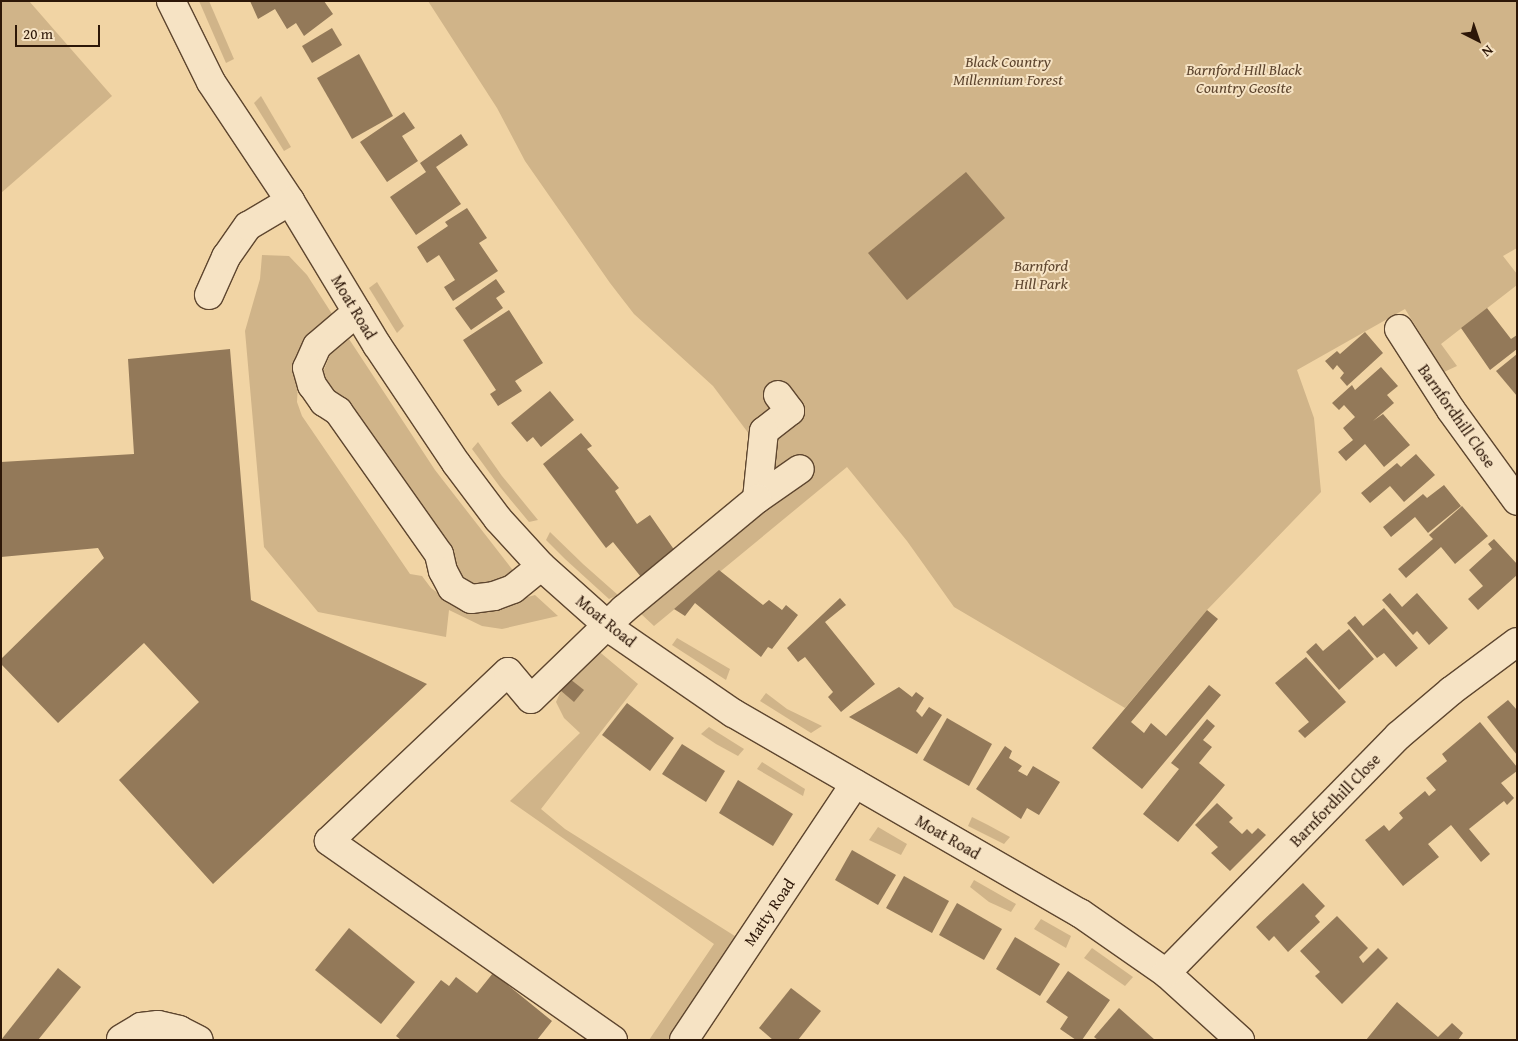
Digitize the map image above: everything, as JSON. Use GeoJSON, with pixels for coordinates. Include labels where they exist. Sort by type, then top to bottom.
{"type":"FeatureCollection","features":[{"type":"Feature","properties":{"kind":"street","name":"Moat Road"},"geometry":{"type":"LineString","coordinates":[[171,1],[211,82],[290,201],[357,312],[456,463],[498,519],[541,566],[607,624],[733,713],[1080,913],[1166,972],[1240,1040]]}},
{"type":"Feature","properties":{"kind":"street"},"geometry":{"type":"LineString","coordinates":[[209,295],[226,257],[248,226],[290,201]]}},
{"type":"Feature","properties":{"kind":"street"},"geometry":{"type":"LineString","coordinates":[[357,312],[317,346],[307,368],[312,385],[324,402],[338,411],[439,554],[443,571],[452,588],[471,599],[494,596],[513,589],[541,566]]}},
{"type":"Feature","properties":{"kind":"street","name":"Barnfordhill Close"},"geometry":{"type":"LineString","coordinates":[[1399,329],[1451,410],[1517,501]]}},
{"type":"Feature","properties":{"kind":"street"},"geometry":{"type":"LineString","coordinates":[[757,499],[764,431],[790,411],[778,395]]}},
{"type":"Feature","properties":{"kind":"street"},"geometry":{"type":"LineString","coordinates":[[613,1040],[329,841],[508,672],[531,698],[607,624],[757,499],[800,469]]}},
{"type":"Feature","properties":{"kind":"street","name":"Barnfordhill Close"},"geometry":{"type":"LineString","coordinates":[[1166,972],[1398,736],[1451,691],[1517,642]]}},
{"type":"Feature","properties":{"kind":"street","name":"Matty Road"},"geometry":{"type":"LineString","coordinates":[[684,1040],[855,784]]}},
{"type":"Feature","properties":{"kind":"street"},"geometry":{"type":"LineString","coordinates":[[121,1039],[141,1027],[158,1025],[179,1030],[199,1040]]}},
{"type":"Feature","properties":{"kind":"green space"},"geometry":{"type":"Polygon","coordinates":[[[1,1],[29,1],[112,96],[1,193],[1,1]]]}},
{"type":"Feature","properties":{"kind":"green space"},"geometry":{"type":"Polygon","coordinates":[[[199,1],[209,1],[234,59],[226,63],[199,1]]]}},
{"type":"Feature","properties":{"kind":"green space","name":"Barnford Hill Park"},"geometry":{"type":"Polygon","coordinates":[[[428,1],[1517,1],[1517,248],[1503,256],[1517,274],[1517,285],[1441,344],[1457,366],[1444,372],[1405,309],[1297,370],[1314,418],[1321,492],[1207,610],[1125,708],[954,607],[907,541],[847,467],[654,626],[639,612],[746,494],[752,438],[713,386],[634,314],[610,283],[525,161],[497,108],[428,1]]]}},
{"type":"Feature","properties":{"kind":"green space"},"geometry":{"type":"Polygon","coordinates":[[[261,96],[291,147],[284,151],[254,103],[261,96]]]}},
{"type":"Feature","properties":{"kind":"green space"},"geometry":{"type":"Polygon","coordinates":[[[262,255],[289,256],[307,275],[334,317],[298,384],[297,402],[302,416],[410,574],[422,576],[431,588],[453,604],[521,599],[535,595],[558,616],[502,629],[482,626],[449,610],[446,637],[318,612],[264,547],[245,331],[260,279],[262,255]]]}},
{"type":"Feature","properties":{"kind":"green space"},"geometry":{"type":"Polygon","coordinates":[[[377,282],[404,326],[397,333],[369,288],[377,282]]]}},
{"type":"Feature","properties":{"kind":"green space"},"geometry":{"type":"Polygon","coordinates":[[[349,339],[435,470],[515,573],[495,587],[465,585],[322,390],[323,372],[330,355],[349,339]]]}},
{"type":"Feature","properties":{"kind":"green space"},"geometry":{"type":"Polygon","coordinates":[[[478,442],[502,476],[538,520],[529,522],[500,487],[472,449],[478,442]]]}},
{"type":"Feature","properties":{"kind":"green space"},"geometry":{"type":"Polygon","coordinates":[[[550,532],[618,595],[609,599],[565,559],[546,540],[550,532]]]}},
{"type":"Feature","properties":{"kind":"green space"},"geometry":{"type":"Polygon","coordinates":[[[677,638],[730,669],[726,680],[672,645],[677,638]]]}},
{"type":"Feature","properties":{"kind":"green space"},"geometry":{"type":"Polygon","coordinates":[[[596,649],[638,684],[541,809],[565,829],[738,938],[671,1040],[649,1040],[714,944],[510,801],[580,733],[564,718],[556,702],[564,684],[596,649]]]}},
{"type":"Feature","properties":{"kind":"green space"},"geometry":{"type":"Polygon","coordinates":[[[766,693],[787,709],[822,726],[811,733],[760,701],[766,693]]]}},
{"type":"Feature","properties":{"kind":"green space"},"geometry":{"type":"Polygon","coordinates":[[[709,727],[744,749],[738,756],[716,744],[701,734],[709,727]]]}},
{"type":"Feature","properties":{"kind":"green space"},"geometry":{"type":"Polygon","coordinates":[[[762,762],[805,789],[803,796],[757,769],[762,762]]]}},
{"type":"Feature","properties":{"kind":"green space"},"geometry":{"type":"Polygon","coordinates":[[[972,817],[1010,837],[1004,844],[968,826],[972,817]]]}},
{"type":"Feature","properties":{"kind":"green space"},"geometry":{"type":"Polygon","coordinates":[[[878,827],[907,844],[901,855],[869,840],[878,827]]]}},
{"type":"Feature","properties":{"kind":"green space"},"geometry":{"type":"Polygon","coordinates":[[[974,880],[1016,904],[1011,912],[989,902],[970,887],[974,880]]]}},
{"type":"Feature","properties":{"kind":"green space"},"geometry":{"type":"Polygon","coordinates":[[[1041,919],[1071,936],[1066,948],[1034,929],[1041,919]]]}},
{"type":"Feature","properties":{"kind":"green space"},"geometry":{"type":"Polygon","coordinates":[[[1092,948],[1133,977],[1125,986],[1084,958],[1092,948]]]}},
{"type":"Feature","properties":{"kind":"building"},"geometry":{"type":"Polygon","coordinates":[[[250,1],[324,1],[333,14],[304,36],[296,23],[287,29],[275,9],[258,19],[250,1]]]}},
{"type":"Feature","properties":{"kind":"building"},"geometry":{"type":"Polygon","coordinates":[[[332,28],[342,45],[312,63],[302,46],[332,28]]]}},
{"type":"Feature","properties":{"kind":"building"},"geometry":{"type":"Polygon","coordinates":[[[359,54],[393,116],[352,139],[317,78],[359,54]]]}},
{"type":"Feature","properties":{"kind":"building"},"geometry":{"type":"Polygon","coordinates":[[[404,112],[415,128],[402,136],[418,161],[387,182],[360,142],[404,112]]]}},
{"type":"Feature","properties":{"kind":"building"},"geometry":{"type":"Polygon","coordinates":[[[461,134],[468,145],[436,167],[461,204],[416,235],[390,197],[426,172],[420,163],[461,134]]]}},
{"type":"Feature","properties":{"kind":"building"},"geometry":{"type":"Polygon","coordinates":[[[966,172],[1005,218],[907,300],[868,253],[966,172]]]}},
{"type":"Feature","properties":{"kind":"building"},"geometry":{"type":"Polygon","coordinates":[[[467,208],[487,238],[479,243],[498,271],[453,301],[444,287],[455,280],[439,255],[427,263],[417,247],[448,226],[445,222],[467,208]]]}},
{"type":"Feature","properties":{"kind":"building"},"geometry":{"type":"Polygon","coordinates":[[[496,279],[505,292],[496,298],[503,308],[471,330],[455,308],[496,279]]]}},
{"type":"Feature","properties":{"kind":"building"},"geometry":{"type":"Polygon","coordinates":[[[1487,308],[1511,339],[1517,335],[1517,349],[1490,370],[1461,328],[1487,308]]]}},
{"type":"Feature","properties":{"kind":"building"},"geometry":{"type":"Polygon","coordinates":[[[509,310],[543,363],[515,381],[522,391],[498,406],[490,394],[496,390],[463,340],[509,310]]]}},
{"type":"Feature","properties":{"kind":"building"},"geometry":{"type":"Polygon","coordinates":[[[1365,332],[1383,353],[1347,386],[1340,378],[1344,373],[1337,365],[1333,370],[1325,361],[1337,351],[1340,354],[1365,332]]]}},
{"type":"Feature","properties":{"kind":"building"},"geometry":{"type":"Polygon","coordinates":[[[230,349],[251,600],[427,684],[213,884],[119,780],[199,702],[144,643],[58,723],[1,664],[1,659],[104,558],[98,548],[1,557],[1,462],[134,454],[128,359],[230,349]]]}},
{"type":"Feature","properties":{"kind":"building"},"geometry":{"type":"Polygon","coordinates":[[[1517,354],[1517,396],[1496,371],[1517,354]]]}},
{"type":"Feature","properties":{"kind":"building"},"geometry":{"type":"Polygon","coordinates":[[[1381,367],[1398,386],[1387,395],[1394,403],[1373,421],[1383,414],[1410,445],[1384,467],[1365,444],[1346,461],[1338,452],[1353,440],[1343,428],[1355,417],[1344,405],[1339,410],[1332,403],[1352,385],[1355,390],[1381,367]]]}},
{"type":"Feature","properties":{"kind":"building"},"geometry":{"type":"Polygon","coordinates":[[[550,391],[574,420],[541,447],[533,437],[527,442],[511,423],[550,391]]]}},
{"type":"Feature","properties":{"kind":"building"},"geometry":{"type":"Polygon","coordinates":[[[581,433],[592,446],[587,449],[619,488],[615,491],[637,524],[650,515],[675,551],[641,577],[613,542],[606,548],[543,464],[581,433]]]}},
{"type":"Feature","properties":{"kind":"building"},"geometry":{"type":"Polygon","coordinates":[[[1416,454],[1435,475],[1404,502],[1390,486],[1370,503],[1361,493],[1397,463],[1401,467],[1416,454]]]}},
{"type":"Feature","properties":{"kind":"building"},"geometry":{"type":"Polygon","coordinates":[[[1444,485],[1461,506],[1428,533],[1415,517],[1391,537],[1383,527],[1423,494],[1427,498],[1444,485]]]}},
{"type":"Feature","properties":{"kind":"building"},"geometry":{"type":"Polygon","coordinates":[[[1462,506],[1488,536],[1455,564],[1441,547],[1406,578],[1398,569],[1433,539],[1429,535],[1462,506]]]}},
{"type":"Feature","properties":{"kind":"building"},"geometry":{"type":"Polygon","coordinates":[[[1494,539],[1517,564],[1517,575],[1478,610],[1468,599],[1483,586],[1469,570],[1492,549],[1488,544],[1494,539]]]}},
{"type":"Feature","properties":{"kind":"building"},"geometry":{"type":"Polygon","coordinates":[[[719,570],[763,605],[769,600],[782,610],[786,605],[798,615],[772,649],[768,647],[761,657],[695,603],[685,616],[674,609],[719,570]]]}},
{"type":"Feature","properties":{"kind":"building"},"geometry":{"type":"Polygon","coordinates":[[[1390,593],[1402,607],[1417,593],[1448,628],[1429,645],[1417,631],[1413,635],[1382,600],[1390,593]]]}},
{"type":"Feature","properties":{"kind":"building"},"geometry":{"type":"Polygon","coordinates":[[[840,598],[846,605],[825,622],[875,684],[841,712],[828,697],[833,692],[805,657],[798,662],[787,648],[840,598]]]}},
{"type":"Feature","properties":{"kind":"building"},"geometry":{"type":"Polygon","coordinates":[[[1384,608],[1418,648],[1396,667],[1384,653],[1377,658],[1347,623],[1355,616],[1363,626],[1384,608]]]}},
{"type":"Feature","properties":{"kind":"building"},"geometry":{"type":"Polygon","coordinates":[[[1207,610],[1218,619],[1131,722],[1144,733],[1151,723],[1166,736],[1209,685],[1221,695],[1142,789],[1092,748],[1207,610]]]}},
{"type":"Feature","properties":{"kind":"building"},"geometry":{"type":"Polygon","coordinates":[[[1349,629],[1374,659],[1339,690],[1306,652],[1316,643],[1323,651],[1349,629]]]}},
{"type":"Feature","properties":{"kind":"building"},"geometry":{"type":"Polygon","coordinates":[[[1306,657],[1346,702],[1305,738],[1298,731],[1309,722],[1275,683],[1306,657]]]}},
{"type":"Feature","properties":{"kind":"building"},"geometry":{"type":"Polygon","coordinates":[[[570,679],[584,690],[574,702],[560,690],[570,679]]]}},
{"type":"Feature","properties":{"kind":"building"},"geometry":{"type":"Polygon","coordinates":[[[899,687],[912,697],[916,692],[924,698],[916,711],[922,717],[929,707],[942,715],[917,754],[849,717],[899,687]]]}},
{"type":"Feature","properties":{"kind":"building"},"geometry":{"type":"Polygon","coordinates":[[[1508,700],[1517,710],[1517,755],[1487,717],[1508,700]]]}},
{"type":"Feature","properties":{"kind":"building"},"geometry":{"type":"Polygon","coordinates":[[[627,703],[674,738],[650,771],[602,735],[627,703]]]}},
{"type":"Feature","properties":{"kind":"building"},"geometry":{"type":"Polygon","coordinates":[[[947,718],[992,744],[969,786],[923,760],[947,718]]]}},
{"type":"Feature","properties":{"kind":"building"},"geometry":{"type":"Polygon","coordinates":[[[1207,719],[1215,726],[1203,740],[1212,747],[1199,763],[1225,785],[1178,842],[1143,814],[1179,769],[1171,763],[1207,719]]]}},
{"type":"Feature","properties":{"kind":"building"},"geometry":{"type":"Polygon","coordinates":[[[1480,722],[1517,767],[1517,771],[1501,783],[1514,798],[1507,805],[1504,801],[1469,829],[1490,854],[1481,862],[1451,825],[1428,844],[1439,857],[1403,886],[1365,840],[1384,825],[1389,831],[1403,818],[1399,813],[1425,791],[1429,796],[1436,790],[1426,778],[1447,761],[1442,754],[1480,722]]]}},
{"type":"Feature","properties":{"kind":"building"},"geometry":{"type":"Polygon","coordinates":[[[682,744],[725,771],[706,802],[662,774],[682,744]]]}},
{"type":"Feature","properties":{"kind":"building"},"geometry":{"type":"Polygon","coordinates":[[[1005,746],[1012,751],[1009,758],[1022,766],[1018,771],[1027,776],[1033,766],[1060,782],[1039,815],[1027,808],[1021,819],[976,789],[1005,746]]]}},
{"type":"Feature","properties":{"kind":"building"},"geometry":{"type":"Polygon","coordinates":[[[738,780],[793,814],[773,846],[719,813],[738,780]]]}},
{"type":"Feature","properties":{"kind":"building"},"geometry":{"type":"Polygon","coordinates":[[[1217,803],[1233,818],[1229,822],[1242,834],[1247,829],[1252,834],[1258,828],[1266,835],[1230,871],[1211,853],[1218,847],[1195,825],[1217,803]]]}},
{"type":"Feature","properties":{"kind":"building"},"geometry":{"type":"Polygon","coordinates":[[[852,850],[896,875],[878,905],[835,880],[852,850]]]}},
{"type":"Feature","properties":{"kind":"building"},"geometry":{"type":"Polygon","coordinates":[[[904,876],[949,901],[932,933],[886,908],[904,876]]]}},
{"type":"Feature","properties":{"kind":"building"},"geometry":{"type":"Polygon","coordinates":[[[1303,883],[1325,906],[1315,916],[1320,922],[1288,952],[1274,936],[1269,941],[1256,927],[1303,883]]]}},
{"type":"Feature","properties":{"kind":"building"},"geometry":{"type":"Polygon","coordinates":[[[957,903],[1002,929],[984,960],[939,935],[957,903]]]}},
{"type":"Feature","properties":{"kind":"building"},"geometry":{"type":"Polygon","coordinates":[[[1337,916],[1368,948],[1359,957],[1363,963],[1378,948],[1388,958],[1342,1004],[1315,976],[1320,972],[1300,951],[1337,916]]]}},
{"type":"Feature","properties":{"kind":"building"},"geometry":{"type":"Polygon","coordinates":[[[349,928],[415,982],[381,1024],[315,970],[349,928]]]}},
{"type":"Feature","properties":{"kind":"building"},"geometry":{"type":"Polygon","coordinates":[[[1015,937],[1060,964],[1040,996],[996,969],[1015,937]]]}},
{"type":"Feature","properties":{"kind":"building"},"geometry":{"type":"Polygon","coordinates":[[[58,968],[81,987],[38,1040],[1,1040],[58,968]]]}},
{"type":"Feature","properties":{"kind":"building"},"geometry":{"type":"Polygon","coordinates":[[[1068,971],[1110,1000],[1082,1040],[1076,1040],[1060,1029],[1068,1017],[1046,1002],[1068,971]]]}},
{"type":"Feature","properties":{"kind":"building"},"geometry":{"type":"Polygon","coordinates":[[[493,973],[552,1021],[537,1040],[401,1040],[396,1036],[441,980],[449,986],[456,977],[477,993],[493,973]]]}},
{"type":"Feature","properties":{"kind":"building"},"geometry":{"type":"Polygon","coordinates":[[[791,988],[821,1011],[798,1040],[773,1040],[759,1028],[791,988]]]}},
{"type":"Feature","properties":{"kind":"building"},"geometry":{"type":"Polygon","coordinates":[[[1397,1002],[1438,1037],[1452,1023],[1463,1033],[1458,1040],[1366,1040],[1397,1002]]]}},
{"type":"Feature","properties":{"kind":"building"},"geometry":{"type":"Polygon","coordinates":[[[1119,1008],[1155,1040],[1098,1040],[1094,1037],[1119,1008]]]}},
{"type":"Feature","properties":{"kind":"park label","name":"Black Country Millennium Forest"},"geometry":{"type":"Point","coordinates":[1008,70]}},
{"type":"Feature","properties":{"kind":"park label","name":"Barnford Hill Black Country Geosite"},"geometry":{"type":"Point","coordinates":[1244,78]}}]}
